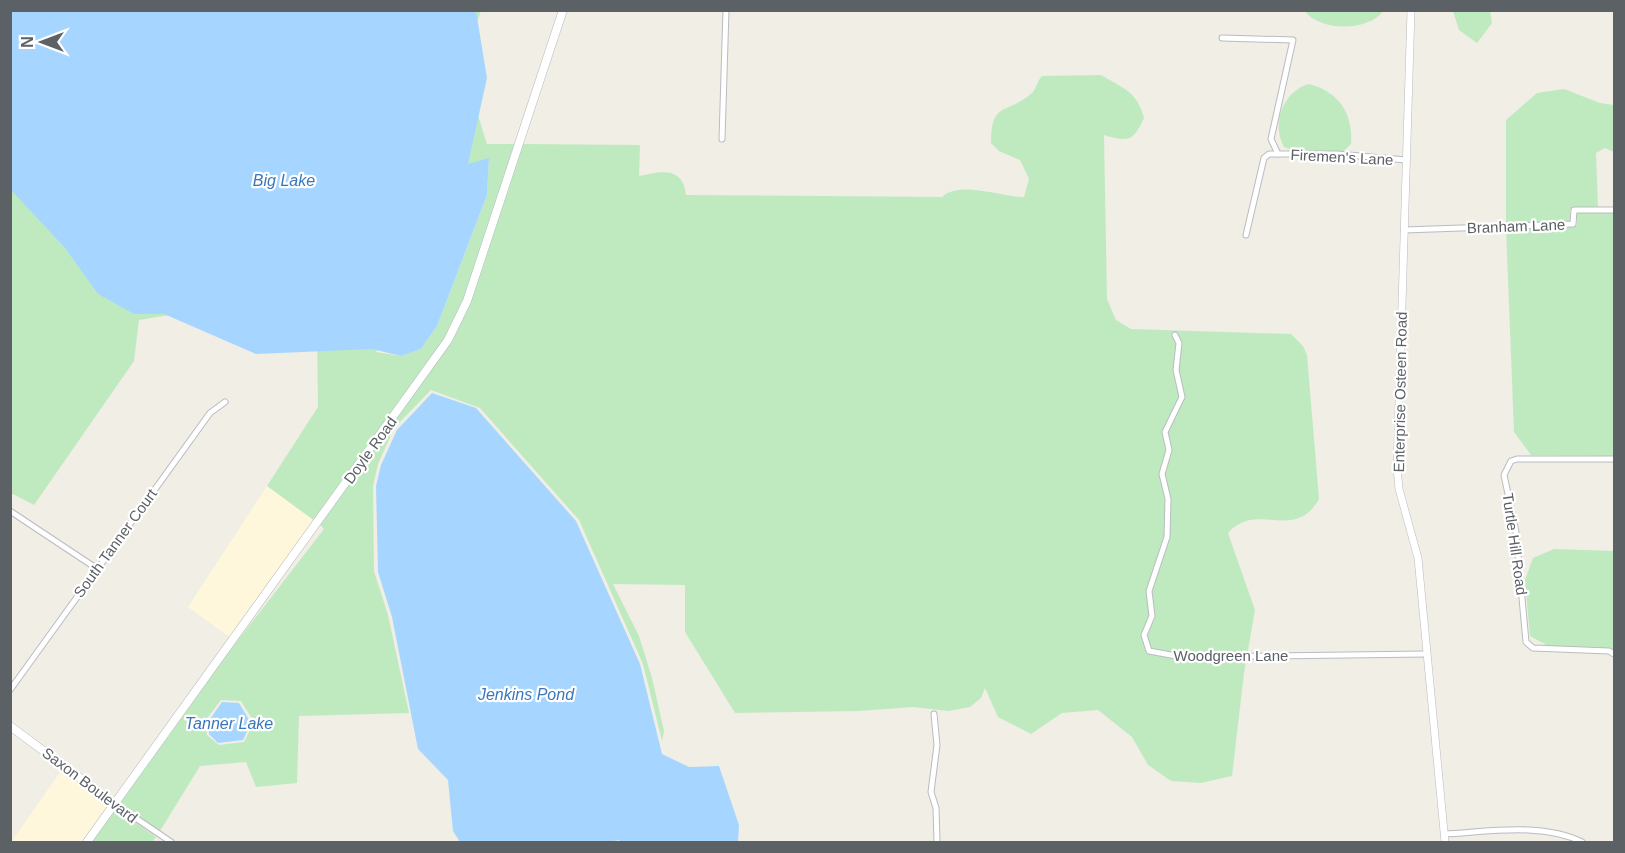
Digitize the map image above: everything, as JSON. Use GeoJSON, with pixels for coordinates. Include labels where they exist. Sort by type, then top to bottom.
{"type":"FeatureCollection","features":[{"type":"Feature","properties":{"kind":"main road","name":"Doyle Road"},"geometry":{"type":"LineString","coordinates":[[87,843],[448,340],[467,301],[563,10]]}},
{"type":"Feature","properties":{"kind":"main road","name":"Saxon Boulevard"},"geometry":{"type":"LineString","coordinates":[[10,726],[115,804]]}},
{"type":"Feature","properties":{"kind":"street"},"geometry":{"type":"LineString","coordinates":[[722,139],[726,10]]}},
{"type":"Feature","properties":{"kind":"street","name":"Enterprise Osteen Road"},"geometry":{"type":"LineString","coordinates":[[1411,10],[1397,468],[1399,489],[1418,558],[1445,843]]}},
{"type":"Feature","properties":{"kind":"street","name":"Firemen's Lane"},"geometry":{"type":"LineString","coordinates":[[1222,38],[1293,40],[1271,139],[1278,154]]}},
{"type":"Feature","properties":{"kind":"street","name":"Firemen's Lane"},"geometry":{"type":"LineString","coordinates":[[1246,235],[1264,158],[1278,154],[1337,154],[1406,160]]}},
{"type":"Feature","properties":{"kind":"street","name":"Branham Lane"},"geometry":{"type":"LineString","coordinates":[[1404,230],[1573,224],[1574,210],[1614,210]]}},
{"type":"Feature","properties":{"kind":"street","name":"Woodgreen Lane"},"geometry":{"type":"LineString","coordinates":[[1175,335],[1179,343],[1176,370],[1182,397],[1165,432],[1169,450],[1162,474],[1168,499],[1167,537],[1149,591],[1152,616],[1144,635],[1149,651],[1182,657],[1426,654]]}},
{"type":"Feature","properties":{"kind":"street","name":"South Tanner Court"},"geometry":{"type":"LineString","coordinates":[[10,690],[210,413],[225,402]]}},
{"type":"Feature","properties":{"kind":"street","name":"Turtle Hill Road"},"geometry":{"type":"LineString","coordinates":[[1614,459],[1517,459],[1510,461],[1504,475],[1518,542],[1526,642],[1533,648],[1609,651],[1614,654]]}},
{"type":"Feature","properties":{"kind":"street"},"geometry":{"type":"LineString","coordinates":[[10,511],[96,568]]}},
{"type":"Feature","properties":{"kind":"street"},"geometry":{"type":"LineString","coordinates":[[934,714],[937,745],[931,792],[936,808],[937,843]]}},
{"type":"Feature","properties":{"kind":"street","name":"Saxon Boulevard"},"geometry":{"type":"LineString","coordinates":[[115,804],[171,843]]}},
{"type":"Feature","properties":{"kind":"street"},"geometry":{"type":"LineString","coordinates":[[1444,834],[1540,831],[1558,834],[1582,843]]}},
{"type":"Feature","properties":{"kind":"shaded area"},"geometry":{"type":"Polygon","coordinates":[[[267,486],[315,521],[231,638],[188,607],[267,486]]]}},
{"type":"Feature","properties":{"kind":"shaded area"},"geometry":{"type":"Polygon","coordinates":[[[63,768],[110,804],[83,842],[11,842],[63,768]]]}},
{"type":"Feature","properties":{"kind":"green space","name":"Big Lake"},"geometry":{"type":"Polygon","coordinates":[[[341,11],[481,11],[475,28],[476,109],[487,144],[515,144],[463,300],[445,338],[315,521],[267,486],[318,407],[317,329],[176,314],[139,320],[134,361],[34,505],[11,493],[10,132],[341,11]],[[489,159],[463,166],[376,352],[401,356],[421,349],[437,326],[487,195],[489,159]]]}},
{"type":"Feature","properties":{"kind":"green space"},"geometry":{"type":"Polygon","coordinates":[[[1305,11],[1383,11],[1367,23],[1344,26],[1321,22],[1312,18],[1305,11]]]}},
{"type":"Feature","properties":{"kind":"green space"},"geometry":{"type":"Polygon","coordinates":[[[1453,11],[1490,11],[1492,23],[1477,43],[1459,30],[1453,11]]]}},
{"type":"Feature","properties":{"kind":"green space"},"geometry":{"type":"Polygon","coordinates":[[[1101,75],[1133,96],[1144,118],[1133,136],[1129,138],[1119,139],[1104,135],[1107,299],[1116,320],[1131,329],[1291,334],[1303,346],[1307,355],[1319,499],[1309,512],[1298,518],[1251,520],[1239,524],[1228,533],[1255,610],[1244,673],[1232,776],[1201,783],[1171,781],[1148,765],[1132,737],[1098,710],[1062,713],[1031,734],[998,717],[985,688],[981,698],[970,707],[949,711],[913,707],[859,711],[735,713],[685,632],[685,585],[613,584],[639,636],[652,678],[664,731],[662,741],[643,664],[579,520],[480,408],[431,390],[394,428],[378,464],[373,486],[374,571],[388,615],[409,713],[299,716],[297,783],[256,787],[246,762],[200,766],[160,831],[120,803],[228,653],[324,529],[320,525],[451,341],[522,144],[640,145],[639,176],[663,172],[676,175],[684,186],[686,195],[942,197],[950,192],[970,190],[1024,197],[1029,179],[1020,160],[999,151],[991,143],[992,129],[997,114],[1033,92],[1042,76],[1101,75]],[[221,700],[205,721],[207,735],[219,745],[244,742],[254,722],[241,701],[221,700]]]}},
{"type":"Feature","properties":{"kind":"green space"},"geometry":{"type":"Polygon","coordinates":[[[1309,84],[1328,92],[1342,105],[1350,123],[1351,144],[1342,153],[1295,151],[1284,147],[1279,128],[1282,110],[1292,94],[1309,84]]]}},
{"type":"Feature","properties":{"kind":"green space"},"geometry":{"type":"Polygon","coordinates":[[[1564,89],[1600,103],[1614,105],[1614,152],[1605,148],[1596,153],[1598,207],[1574,207],[1570,210],[1570,221],[1506,223],[1506,120],[1537,93],[1564,89]]]}},
{"type":"Feature","properties":{"kind":"green space"},"geometry":{"type":"Polygon","coordinates":[[[1577,213],[1614,213],[1614,456],[1531,455],[1514,432],[1506,229],[1573,227],[1577,224],[1577,213]]]}},
{"type":"Feature","properties":{"kind":"green space"},"geometry":{"type":"Polygon","coordinates":[[[1554,549],[1614,551],[1614,650],[1548,646],[1530,636],[1525,580],[1533,558],[1554,549]]]}},
{"type":"Feature","properties":{"kind":"green space"},"geometry":{"type":"Polygon","coordinates":[[[116,808],[156,837],[152,842],[92,842],[116,808]]]}},
{"type":"Feature","properties":{"kind":"water","name":"Big Lake"},"geometry":{"type":"Polygon","coordinates":[[[10,11],[476,11],[487,78],[468,164],[489,158],[487,195],[437,326],[421,349],[401,356],[372,349],[256,354],[164,314],[134,314],[98,294],[65,248],[11,190],[10,11]]]}},
{"type":"Feature","properties":{"kind":"water","name":"Jenkins Pond"},"geometry":{"type":"Polygon","coordinates":[[[432,393],[476,408],[576,521],[640,664],[662,754],[689,767],[719,766],[739,825],[738,842],[620,842],[619,840],[609,842],[460,842],[453,831],[448,780],[418,749],[392,617],[378,572],[376,486],[381,465],[397,430],[432,393]]]}},
{"type":"Feature","properties":{"kind":"water","name":"Tanner Lake"},"geometry":{"type":"Polygon","coordinates":[[[222,702],[239,703],[251,723],[243,740],[218,743],[209,734],[208,722],[222,702]]]}}]}
